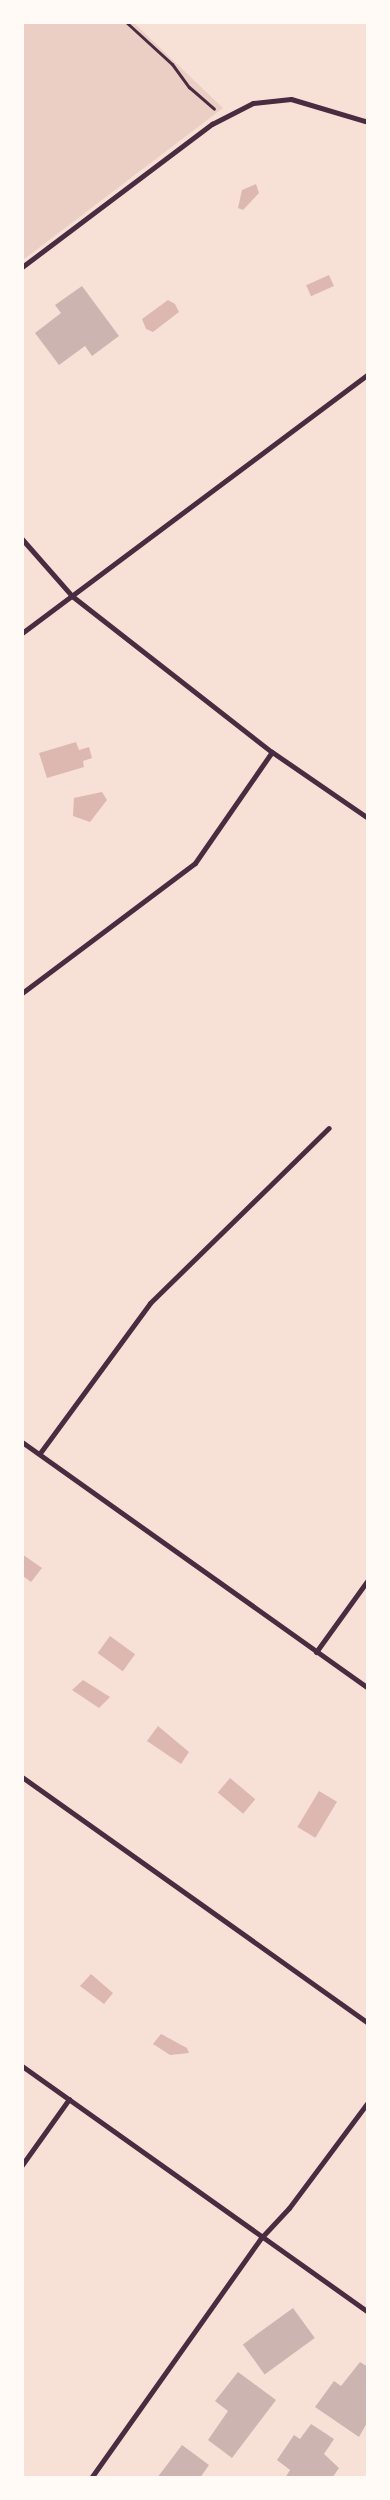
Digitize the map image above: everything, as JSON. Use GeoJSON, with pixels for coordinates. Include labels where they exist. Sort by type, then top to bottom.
{"type":"FeatureCollection","features":[{"type":"Feature","properties":{"kind":"street"},"geometry":{"type":"LineString","coordinates":[[22,267],[223,118],[253,103],[291,99],[368,122]]}},
{"type":"Feature","properties":{"kind":"street"},"geometry":{"type":"LineString","coordinates":[[22,633],[368,374]]}},
{"type":"Feature","properties":{"kind":"street"},"geometry":{"type":"LineString","coordinates":[[22,539],[72,596],[272,752],[368,818]]}},
{"type":"Feature","properties":{"kind":"street"},"geometry":{"type":"LineString","coordinates":[[22,993],[195,862],[272,752]]}},
{"type":"Feature","properties":{"kind":"street"},"geometry":{"type":"LineString","coordinates":[[40,1453],[150,1303],[330,1128]]}},
{"type":"Feature","properties":{"kind":"street"},"geometry":{"type":"LineString","coordinates":[[22,1442],[368,1688]]}},
{"type":"Feature","properties":{"kind":"street"},"geometry":{"type":"LineString","coordinates":[[316,1652],[368,1580]]}},
{"type":"Feature","properties":{"kind":"street"},"geometry":{"type":"LineString","coordinates":[[22,1777],[368,2023]]}},
{"type":"Feature","properties":{"kind":"street"},"geometry":{"type":"LineString","coordinates":[[22,2066],[261,2238],[368,2312]]}},
{"type":"Feature","properties":{"kind":"street"},"geometry":{"type":"LineString","coordinates":[[22,2165],[69,2100]]}},
{"type":"Feature","properties":{"kind":"street"},"geometry":{"type":"LineString","coordinates":[[91,2478],[261,2238],[288,2208],[368,2102]]}},
{"type":"Feature","properties":{"kind":"path"},"geometry":{"type":"LineString","coordinates":[[126,22],[172,64],[189,87],[223,118]]}},
{"type":"Feature","properties":{"kind":"shaded area"},"geometry":{"type":"Polygon","coordinates":[[[23,23],[134,23],[223,108],[23,260],[23,23]]]}},
{"type":"Feature","properties":{"kind":"shaded area"},"geometry":{"type":"Polygon","coordinates":[[[256,184],[259,193],[243,210],[238,208],[242,190],[256,184]]]}},
{"type":"Feature","properties":{"kind":"shaded area"},"geometry":{"type":"Polygon","coordinates":[[[329,275],[334,286],[311,296],[306,285],[329,275]]]}},
{"type":"Feature","properties":{"kind":"shaded area"},"geometry":{"type":"Polygon","coordinates":[[[168,300],[175,304],[179,312],[153,332],[146,329],[142,319],[168,300]]]}},
{"type":"Feature","properties":{"kind":"shaded area"},"geometry":{"type":"Polygon","coordinates":[[[76,742],[79,750],[89,747],[92,758],[83,761],[84,767],[47,778],[39,753],[76,742]]]}},
{"type":"Feature","properties":{"kind":"shaded area"},"geometry":{"type":"Polygon","coordinates":[[[102,792],[107,800],[90,822],[73,816],[74,798],[102,792]]]}},
{"type":"Feature","properties":{"kind":"shaded area"},"geometry":{"type":"Polygon","coordinates":[[[22,1554],[42,1568],[31,1582],[23,1576],[22,1554]]]}},
{"type":"Feature","properties":{"kind":"shaded area"},"geometry":{"type":"Polygon","coordinates":[[[110,1636],[135,1654],[123,1671],[98,1653],[110,1636]]]}},
{"type":"Feature","properties":{"kind":"shaded area"},"geometry":{"type":"Polygon","coordinates":[[[83,1680],[110,1697],[99,1708],[72,1690],[83,1680]]]}},
{"type":"Feature","properties":{"kind":"shaded area"},"geometry":{"type":"Polygon","coordinates":[[[158,1726],[189,1752],[181,1764],[147,1741],[158,1726]]]}},
{"type":"Feature","properties":{"kind":"shaded area"},"geometry":{"type":"Polygon","coordinates":[[[230,1778],[255,1799],[243,1814],[218,1793],[230,1778]]]}},
{"type":"Feature","properties":{"kind":"shaded area"},"geometry":{"type":"Polygon","coordinates":[[[319,1791],[337,1802],[315,1838],[297,1827],[319,1791]]]}},
{"type":"Feature","properties":{"kind":"shaded area"},"geometry":{"type":"Polygon","coordinates":[[[91,1974],[113,1993],[104,2004],[80,1986],[91,1974]]]}},
{"type":"Feature","properties":{"kind":"shaded area"},"geometry":{"type":"Polygon","coordinates":[[[161,2034],[187,2048],[189,2053],[170,2055],[153,2044],[161,2034]]]}},
{"type":"Feature","properties":{"kind":"building"},"geometry":{"type":"Polygon","coordinates":[[[82,286],[119,336],[92,356],[85,346],[59,365],[35,333],[61,313],[55,305],[82,286]]]}},
{"type":"Feature","properties":{"kind":"building"},"geometry":{"type":"Polygon","coordinates":[[[293,2308],[315,2338],[265,2374],[243,2344],[293,2308]]]}},
{"type":"Feature","properties":{"kind":"building"},"geometry":{"type":"Polygon","coordinates":[[[360,2362],[368,2367],[368,2421],[359,2437],[315,2407],[334,2381],[341,2386],[360,2362]]]}},
{"type":"Feature","properties":{"kind":"building"},"geometry":{"type":"Polygon","coordinates":[[[238,2372],[276,2400],[232,2458],[208,2440],[228,2411],[215,2401],[238,2372]]]}},
{"type":"Feature","properties":{"kind":"building"},"geometry":{"type":"Polygon","coordinates":[[[311,2424],[334,2439],[324,2454],[339,2468],[332,2478],[285,2478],[290,2470],[277,2460],[294,2435],[300,2439],[311,2424]]]}},
{"type":"Feature","properties":{"kind":"building"},"geometry":{"type":"Polygon","coordinates":[[[182,2445],[209,2465],[200,2478],[157,2478],[182,2445]]]}}]}
